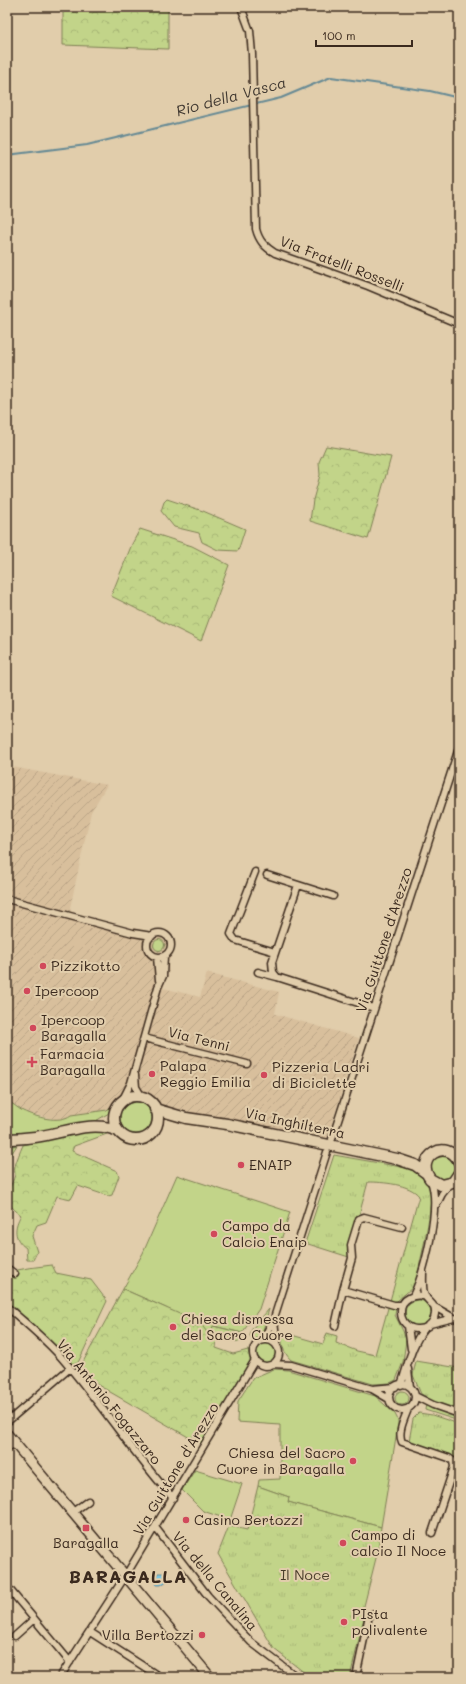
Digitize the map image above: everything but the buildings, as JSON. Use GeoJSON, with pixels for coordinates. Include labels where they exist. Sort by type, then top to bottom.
{"type":"FeatureCollection","features":[{"type":"Feature","properties":{"kind":"main road"},"geometry":{"type":"LineString","coordinates":[[122,1101],[128,1098],[142,1097]]}},
{"type":"Feature","properties":{"kind":"main road","name":"Via Inghilterra"},"geometry":{"type":"LineString","coordinates":[[142,1097],[152,1104],[155,1109],[186,1118],[227,1124],[398,1159],[414,1164],[441,1185],[456,1179]]}},
{"type":"Feature","properties":{"kind":"main road","name":"Via Inghilterra"},"geometry":{"type":"LineString","coordinates":[[7,1139],[35,1137],[88,1127],[102,1121],[115,1111],[122,1101]]}},
{"type":"Feature","properties":{"kind":"main road"},"geometry":{"type":"LineString","coordinates":[[155,1109],[157,1115],[155,1127]]}},
{"type":"Feature","properties":{"kind":"main road"},"geometry":{"type":"LineString","coordinates":[[115,1111],[114,1118],[118,1131]]}},
{"type":"Feature","properties":{"kind":"main road","name":"Via Inghilterra"},"geometry":{"type":"LineString","coordinates":[[88,1127],[112,1128],[126,1138],[136,1140],[150,1135],[155,1127],[168,1121],[186,1118]]}},
{"type":"Feature","properties":{"kind":"main road","name":"Via Inghilterra"},"geometry":{"type":"LineString","coordinates":[[398,1159],[429,1157],[436,1151],[446,1150],[454,1154],[459,1162]]}},
{"type":"Feature","properties":{"kind":"main road"},"geometry":{"type":"LineString","coordinates":[[429,1157],[426,1162],[429,1177]]}},
{"type":"Feature","properties":{"kind":"main road"},"geometry":{"type":"LineString","coordinates":[[7,1434],[210,1677]]}},
{"type":"Feature","properties":{"kind":"street","name":"Via Fratelli Rosselli"},"geometry":{"type":"LineString","coordinates":[[241,7],[250,31],[254,100],[256,229],[261,242],[266,248],[275,253],[368,286],[459,324]]}},
{"type":"Feature","properties":{"kind":"street","name":"Via Guittone d'Arezzo"},"geometry":{"type":"LineString","coordinates":[[332,1139],[459,748]]}},
{"type":"Feature","properties":{"kind":"street"},"geometry":{"type":"LineString","coordinates":[[255,872],[231,934],[235,940],[275,952]]}},
{"type":"Feature","properties":{"kind":"street"},"geometry":{"type":"LineString","coordinates":[[266,875],[333,896]]}},
{"type":"Feature","properties":{"kind":"street"},"geometry":{"type":"LineString","coordinates":[[278,977],[273,972],[272,962],[298,884]]}},
{"type":"Feature","properties":{"kind":"street"},"geometry":{"type":"LineString","coordinates":[[7,899],[133,933],[152,936],[155,934],[163,934],[171,943],[170,951],[160,957]]}},
{"type":"Feature","properties":{"kind":"street"},"geometry":{"type":"LineString","coordinates":[[133,933],[147,944],[149,951],[160,957]]}},
{"type":"Feature","properties":{"kind":"street"},"geometry":{"type":"LineString","coordinates":[[147,944],[152,936]]}},
{"type":"Feature","properties":{"kind":"street"},"geometry":{"type":"LineString","coordinates":[[122,1101],[131,1083],[158,987],[163,976],[160,957]]}},
{"type":"Feature","properties":{"kind":"street"},"geometry":{"type":"LineString","coordinates":[[258,972],[374,1008]]}},
{"type":"Feature","properties":{"kind":"street","name":"Via Tenni"},"geometry":{"type":"LineString","coordinates":[[144,1038],[248,1064]]}},
{"type":"Feature","properties":{"kind":"street"},"geometry":{"type":"LineString","coordinates":[[135,1070],[136,1087],[142,1097]]}},
{"type":"Feature","properties":{"kind":"street"},"geometry":{"type":"LineString","coordinates":[[263,1340],[274,1318],[326,1152]]}},
{"type":"Feature","properties":{"kind":"street"},"geometry":{"type":"LineString","coordinates":[[411,1350],[408,1326],[402,1318],[401,1312],[402,1305],[405,1301],[413,1296],[423,1272],[435,1207],[435,1191],[429,1177]]}},
{"type":"Feature","properties":{"kind":"street"},"geometry":{"type":"LineString","coordinates":[[435,1207],[442,1194],[456,1179]]}},
{"type":"Feature","properties":{"kind":"street"},"geometry":{"type":"LineString","coordinates":[[335,1326],[352,1258],[351,1245],[359,1219],[364,1218],[402,1227]]}},
{"type":"Feature","properties":{"kind":"street"},"geometry":{"type":"LineString","coordinates":[[7,1268],[15,1274]]}},
{"type":"Feature","properties":{"kind":"street"},"geometry":{"type":"LineString","coordinates":[[423,1272],[426,1297],[434,1306],[456,1319]]}},
{"type":"Feature","properties":{"kind":"street"},"geometry":{"type":"LineString","coordinates":[[343,1290],[394,1305],[402,1305]]}},
{"type":"Feature","properties":{"kind":"street"},"geometry":{"type":"LineString","coordinates":[[413,1296],[426,1297]]}},
{"type":"Feature","properties":{"kind":"street"},"geometry":{"type":"LineString","coordinates":[[394,1305],[401,1312]]}},
{"type":"Feature","properties":{"kind":"street"},"geometry":{"type":"LineString","coordinates":[[430,1324],[435,1315],[434,1306]]}},
{"type":"Feature","properties":{"kind":"street","name":"Via Antonio Fogazzaro"},"geometry":{"type":"LineString","coordinates":[[7,1307],[49,1345],[70,1368],[147,1469],[173,1498]]}},
{"type":"Feature","properties":{"kind":"street"},"geometry":{"type":"LineString","coordinates":[[273,1364],[278,1356],[274,1318]]}},
{"type":"Feature","properties":{"kind":"street"},"geometry":{"type":"LineString","coordinates":[[389,1399],[390,1392],[398,1386],[408,1366],[411,1350],[417,1337],[424,1328],[430,1324],[456,1319]]}},
{"type":"Feature","properties":{"kind":"street"},"geometry":{"type":"LineString","coordinates":[[408,1326],[416,1329],[424,1328]]}},
{"type":"Feature","properties":{"kind":"street"},"geometry":{"type":"LineString","coordinates":[[277,1346],[271,1341],[259,1341],[254,1347],[253,1354],[257,1362],[267,1366],[273,1364],[291,1366],[372,1389],[389,1399],[392,1405],[398,1410],[402,1425]]}},
{"type":"Feature","properties":{"kind":"street"},"geometry":{"type":"LineString","coordinates":[[278,1356],[291,1366]]}},
{"type":"Feature","properties":{"kind":"street","name":"Via Guittone d'Arezzo"},"geometry":{"type":"LineString","coordinates":[[62,1676],[126,1575],[247,1375],[257,1362]]}},
{"type":"Feature","properties":{"kind":"street"},"geometry":{"type":"LineString","coordinates":[[408,1366],[410,1387],[415,1396],[433,1405],[459,1414]]}},
{"type":"Feature","properties":{"kind":"street"},"geometry":{"type":"LineString","coordinates":[[7,1422],[70,1368]]}},
{"type":"Feature","properties":{"kind":"street"},"geometry":{"type":"LineString","coordinates":[[372,1389],[398,1386],[410,1387]]}},
{"type":"Feature","properties":{"kind":"street"},"geometry":{"type":"LineString","coordinates":[[415,1396],[402,1425],[400,1438],[404,1443],[449,1458],[453,1461],[454,1467],[432,1533]]}},
{"type":"Feature","properties":{"kind":"street"},"geometry":{"type":"LineString","coordinates":[[398,1410],[411,1406],[433,1405]]}},
{"type":"Feature","properties":{"kind":"street"},"geometry":{"type":"LineString","coordinates":[[7,1449],[14,1443]]}},
{"type":"Feature","properties":{"kind":"street"},"geometry":{"type":"LineString","coordinates":[[73,1512],[88,1501]]}},
{"type":"Feature","properties":{"kind":"street","name":"Via della Canalina"},"geometry":{"type":"LineString","coordinates":[[155,1527],[208,1596],[251,1642],[297,1677]]}},
{"type":"Feature","properties":{"kind":"street"},"geometry":{"type":"LineString","coordinates":[[7,1593],[10,1590],[70,1662]]}},
{"type":"Feature","properties":{"kind":"street"},"geometry":{"type":"LineString","coordinates":[[356,1677],[369,1615],[372,1614]]}},
{"type":"Feature","properties":{"kind":"street"},"geometry":{"type":"LineString","coordinates":[[15,1636],[34,1619]]}},
{"type":"Feature","properties":{"kind":"street"},"geometry":{"type":"LineString","coordinates":[[90,1632],[160,1677]]}},
{"type":"Feature","properties":{"kind":"shaded area"},"geometry":{"type":"Polygon","coordinates":[[[7,766],[107,785],[91,812],[70,908],[71,912],[130,930],[149,933],[156,931],[169,935],[174,947],[168,962],[169,971],[163,988],[200,997],[207,973],[279,992],[275,1014],[359,1038],[327,1138],[222,1117],[168,1110],[142,1093],[137,1085],[126,1091],[109,1109],[71,1115],[67,1118],[55,1119],[30,1114],[7,1101],[7,766]]]}},
{"type":"Feature","properties":{"kind":"green space"},"geometry":{"type":"Polygon","coordinates":[[[63,7],[168,7],[168,49],[63,45],[63,7]]]}},
{"type":"Feature","properties":{"kind":"green space"},"geometry":{"type":"Polygon","coordinates":[[[326,446],[391,457],[368,539],[310,521],[313,500],[320,475],[319,462],[326,446]]]}},
{"type":"Feature","properties":{"kind":"green space"},"geometry":{"type":"Polygon","coordinates":[[[167,499],[203,511],[245,529],[238,551],[218,550],[202,542],[199,533],[174,527],[161,511],[164,502],[167,499]]]}},
{"type":"Feature","properties":{"kind":"green space"},"geometry":{"type":"Polygon","coordinates":[[[140,529],[192,546],[229,565],[201,641],[111,596],[132,544],[140,529]]]}},
{"type":"Feature","properties":{"kind":"green space"},"geometry":{"type":"Polygon","coordinates":[[[159,939],[163,941],[165,945],[163,949],[159,951],[155,949],[153,945],[155,941],[159,939]]]}},
{"type":"Feature","properties":{"kind":"green space"},"geometry":{"type":"Polygon","coordinates":[[[118,1099],[109,1113],[94,1122],[37,1133],[7,1136],[7,1101],[28,1113],[47,1119],[60,1119],[71,1115],[107,1110],[118,1099]]]}},
{"type":"Feature","properties":{"kind":"green space"},"geometry":{"type":"Polygon","coordinates":[[[139,1102],[145,1104],[150,1109],[152,1118],[150,1127],[145,1132],[133,1134],[127,1132],[122,1127],[120,1115],[122,1109],[127,1104],[139,1102]]]}},
{"type":"Feature","properties":{"kind":"green space"},"geometry":{"type":"Polygon","coordinates":[[[88,1131],[102,1131],[107,1134],[74,1146],[72,1151],[117,1171],[119,1176],[112,1195],[108,1196],[78,1186],[71,1199],[57,1196],[46,1222],[37,1225],[32,1236],[37,1252],[33,1260],[27,1260],[26,1248],[19,1241],[16,1233],[17,1224],[21,1215],[14,1210],[8,1201],[8,1192],[15,1175],[15,1166],[23,1145],[88,1131]]]}},
{"type":"Feature","properties":{"kind":"green space"},"geometry":{"type":"Polygon","coordinates":[[[7,1145],[17,1145],[7,1161],[7,1145]]]}},
{"type":"Feature","properties":{"kind":"green space"},"geometry":{"type":"Polygon","coordinates":[[[334,1155],[407,1168],[414,1171],[425,1181],[431,1195],[429,1219],[416,1282],[413,1287],[397,1301],[395,1315],[406,1340],[403,1362],[396,1380],[390,1383],[373,1384],[291,1360],[283,1347],[281,1332],[323,1344],[327,1333],[337,1336],[336,1343],[357,1351],[375,1355],[419,1196],[415,1192],[403,1186],[381,1182],[368,1182],[351,1245],[352,1258],[305,1243],[334,1155]]]}},
{"type":"Feature","properties":{"kind":"green space"},"geometry":{"type":"Polygon","coordinates":[[[443,1155],[452,1159],[456,1168],[452,1177],[443,1181],[434,1177],[430,1168],[434,1159],[443,1155]]]}},
{"type":"Feature","properties":{"kind":"green space"},"geometry":{"type":"Polygon","coordinates":[[[177,1175],[290,1212],[259,1309],[242,1333],[214,1326],[210,1336],[166,1308],[123,1289],[143,1253],[177,1175]]]}},
{"type":"Feature","properties":{"kind":"green space"},"geometry":{"type":"Polygon","coordinates":[[[52,1265],[56,1273],[91,1280],[107,1301],[75,1369],[7,1307],[7,1272],[52,1265]]]}},
{"type":"Feature","properties":{"kind":"green space"},"geometry":{"type":"Polygon","coordinates":[[[123,1289],[200,1323],[210,1336],[213,1326],[242,1333],[239,1342],[217,1337],[216,1348],[233,1354],[248,1350],[251,1362],[204,1446],[77,1373],[123,1289]]]}},
{"type":"Feature","properties":{"kind":"green space"},"geometry":{"type":"Polygon","coordinates":[[[418,1300],[427,1304],[431,1313],[427,1322],[418,1326],[409,1322],[405,1313],[409,1304],[418,1300]]]}},
{"type":"Feature","properties":{"kind":"green space"},"geometry":{"type":"Polygon","coordinates":[[[269,1309],[262,1334],[257,1339],[253,1339],[250,1336],[252,1329],[269,1309]]]}},
{"type":"Feature","properties":{"kind":"green space"},"geometry":{"type":"Polygon","coordinates":[[[266,1343],[273,1346],[276,1353],[273,1360],[266,1363],[259,1360],[256,1353],[259,1346],[266,1343]]]}},
{"type":"Feature","properties":{"kind":"green space"},"geometry":{"type":"Polygon","coordinates":[[[416,1361],[459,1368],[459,1421],[425,1410],[427,1397],[421,1394],[413,1375],[416,1361]]]}},
{"type":"Feature","properties":{"kind":"green space"},"geometry":{"type":"Polygon","coordinates":[[[274,1369],[288,1370],[375,1396],[395,1414],[398,1420],[398,1425],[381,1527],[288,1502],[289,1497],[258,1486],[259,1480],[280,1479],[280,1425],[237,1422],[238,1401],[253,1378],[274,1369]]]}},
{"type":"Feature","properties":{"kind":"green space"},"geometry":{"type":"Polygon","coordinates":[[[399,1391],[405,1391],[409,1395],[409,1401],[405,1405],[399,1405],[395,1401],[395,1395],[399,1391]]]}},
{"type":"Feature","properties":{"kind":"green space"},"geometry":{"type":"Polygon","coordinates":[[[419,1413],[432,1415],[459,1424],[459,1464],[457,1464],[456,1459],[453,1456],[409,1441],[413,1419],[419,1413]]]}},
{"type":"Feature","properties":{"kind":"green space"},"geometry":{"type":"Polygon","coordinates":[[[195,1470],[242,1484],[230,1520],[203,1511],[182,1490],[195,1470]]]}},
{"type":"Feature","properties":{"kind":"green space","name":"Il Noce"},"geometry":{"type":"Polygon","coordinates":[[[258,1486],[289,1497],[288,1502],[381,1527],[378,1550],[362,1614],[364,1618],[350,1677],[310,1677],[274,1649],[218,1554],[229,1526],[247,1530],[258,1486]]]}},
{"type":"Feature","properties":{"kind":"water"},"geometry":{"type":"Polygon","coordinates":[[[158,1573],[164,1573],[170,1577],[170,1579],[161,1585],[156,1585],[153,1580],[158,1573]]]}},
{"type":"Feature","properties":{"kind":"waterway","name":"Rio della Vasca"},"geometry":{"type":"LineString","coordinates":[[7,155],[87,145],[281,98],[331,77],[430,91],[459,98]]}},
{"type":"Feature","properties":{"kind":"place","name":"Pizzikotto"},"geometry":{"type":"Point","coordinates":[43,966]}},
{"type":"Feature","properties":{"kind":"place","name":"Ipercoop"},"geometry":{"type":"Point","coordinates":[27,991]}},
{"type":"Feature","properties":{"kind":"place","name":"Ipercoop Baragalla"},"geometry":{"type":"Point","coordinates":[33,1028]}},
{"type":"Feature","properties":{"kind":"place","name":"Farmacia Baragalla"},"geometry":{"type":"Point","coordinates":[32,1062]}},
{"type":"Feature","properties":{"kind":"place","name":"Palapa Reggio Emilia"},"geometry":{"type":"Point","coordinates":[152,1074]}},
{"type":"Feature","properties":{"kind":"place","name":"Pizzeria Ladri di Biciclette"},"geometry":{"type":"Point","coordinates":[264,1075]}},
{"type":"Feature","properties":{"kind":"place","name":"ENAIP"},"geometry":{"type":"Point","coordinates":[241,1165]}},
{"type":"Feature","properties":{"kind":"place","name":"Campo da Calcio Enaip"},"geometry":{"type":"Point","coordinates":[214,1234]}},
{"type":"Feature","properties":{"kind":"place","name":"Chiesa dismessa del Sacro Cuore"},"geometry":{"type":"Point","coordinates":[173,1327]}},
{"type":"Feature","properties":{"kind":"place","name":"Chiesa del Sacro Cuore in Baragalla"},"geometry":{"type":"Point","coordinates":[353,1461]}},
{"type":"Feature","properties":{"kind":"place","name":"Casino Bertozzi"},"geometry":{"type":"Point","coordinates":[186,1520]}},
{"type":"Feature","properties":{"kind":"place","name":"Baragalla"},"geometry":{"type":"Point","coordinates":[86,1528]}},
{"type":"Feature","properties":{"kind":"place","name":"Campo di calcio Il Noce"},"geometry":{"type":"Point","coordinates":[343,1543]}},
{"type":"Feature","properties":{"kind":"place","name":"PIsta polivalente"},"geometry":{"type":"Point","coordinates":[344,1622]}},
{"type":"Feature","properties":{"kind":"place","name":"Villa Bertozzi"},"geometry":{"type":"Point","coordinates":[202,1635]}},
{"type":"Feature","properties":{"kind":"district","name":"BARAGALLA"},"geometry":{"type":"Point","coordinates":[128,1577]}}]}
